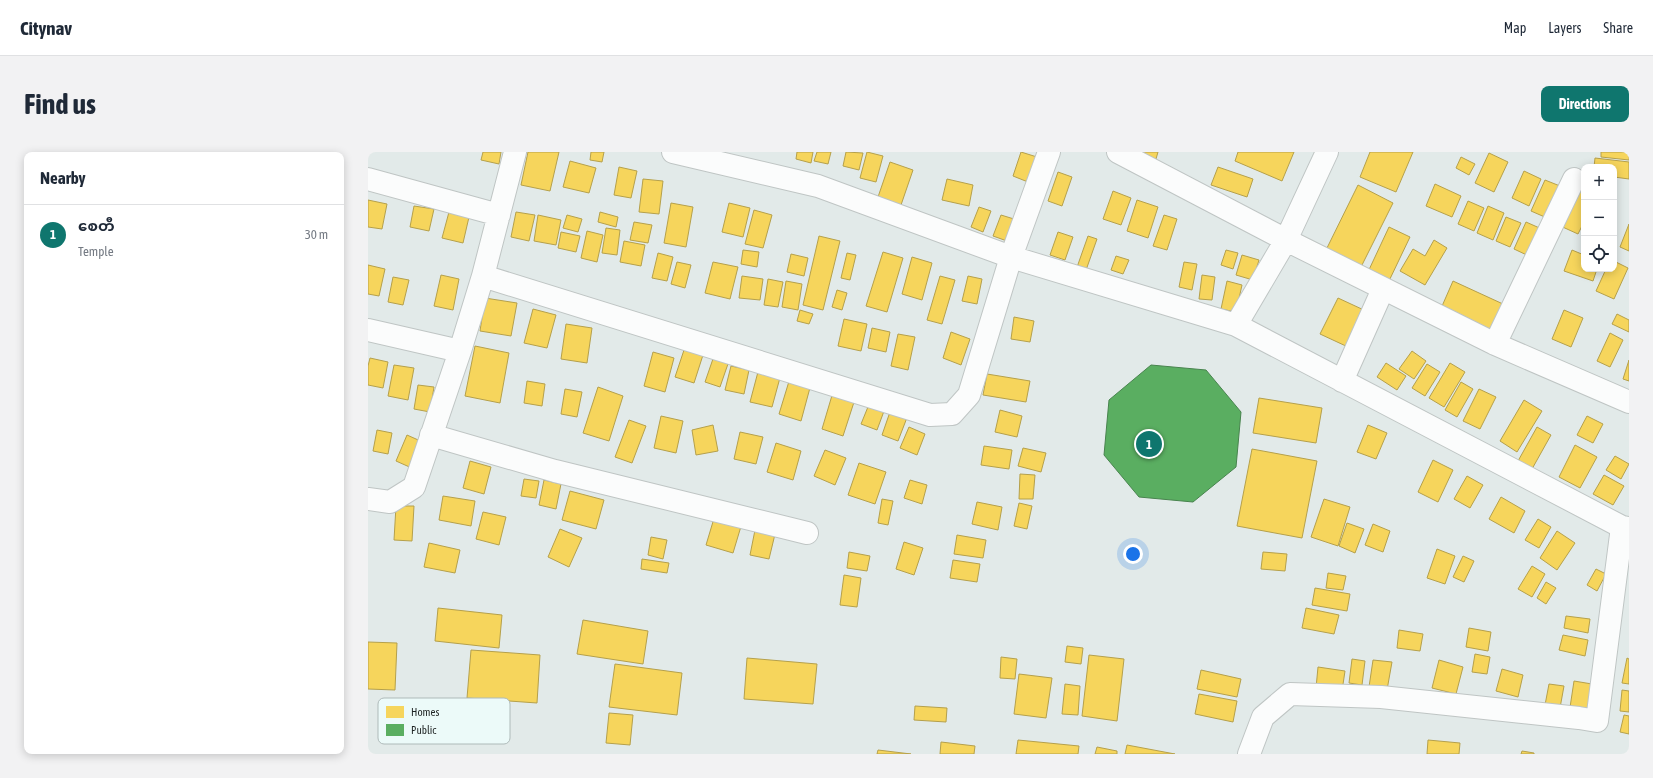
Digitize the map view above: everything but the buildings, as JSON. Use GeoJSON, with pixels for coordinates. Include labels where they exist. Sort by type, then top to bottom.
{"type":"FeatureCollection","features":[{"type":"Feature","properties":{"kind":"street"},"geometry":{"type":"LineString","coordinates":[[368,499],[390,502],[414,487],[460,351],[499,215],[515,152]]}},
{"type":"Feature","properties":{"kind":"street"},"geometry":{"type":"LineString","coordinates":[[674,152],[818,186],[1010,257],[1236,326],[1626,527],[1597,721],[1380,697],[1290,694],[1263,718],[1250,754]]}},
{"type":"Feature","properties":{"kind":"street"},"geometry":{"type":"LineString","coordinates":[[482,276],[930,415],[952,414],[969,395],[1010,257],[1049,152]]}},
{"type":"Feature","properties":{"kind":"street"},"geometry":{"type":"LineString","coordinates":[[1118,152],[1286,240],[1495,344],[1629,402]]}},
{"type":"Feature","properties":{"kind":"street"},"geometry":{"type":"LineString","coordinates":[[1236,326],[1286,240],[1327,152]]}},
{"type":"Feature","properties":{"kind":"street"},"geometry":{"type":"LineString","coordinates":[[368,178],[499,215]]}},
{"type":"Feature","properties":{"kind":"street"},"geometry":{"type":"LineString","coordinates":[[1495,344],[1574,180]]}},
{"type":"Feature","properties":{"kind":"street"},"geometry":{"type":"LineString","coordinates":[[1342,381],[1383,289]]}},
{"type":"Feature","properties":{"kind":"street"},"geometry":{"type":"LineString","coordinates":[[368,330],[460,351]]}},
{"type":"Feature","properties":{"kind":"street"},"geometry":{"type":"LineString","coordinates":[[431,435],[555,471],[807,533]]}},
{"type":"Feature","properties":{"kind":"place","name":"စေတီ"},"geometry":{"type":"Point","coordinates":[1149,444]}}]}
